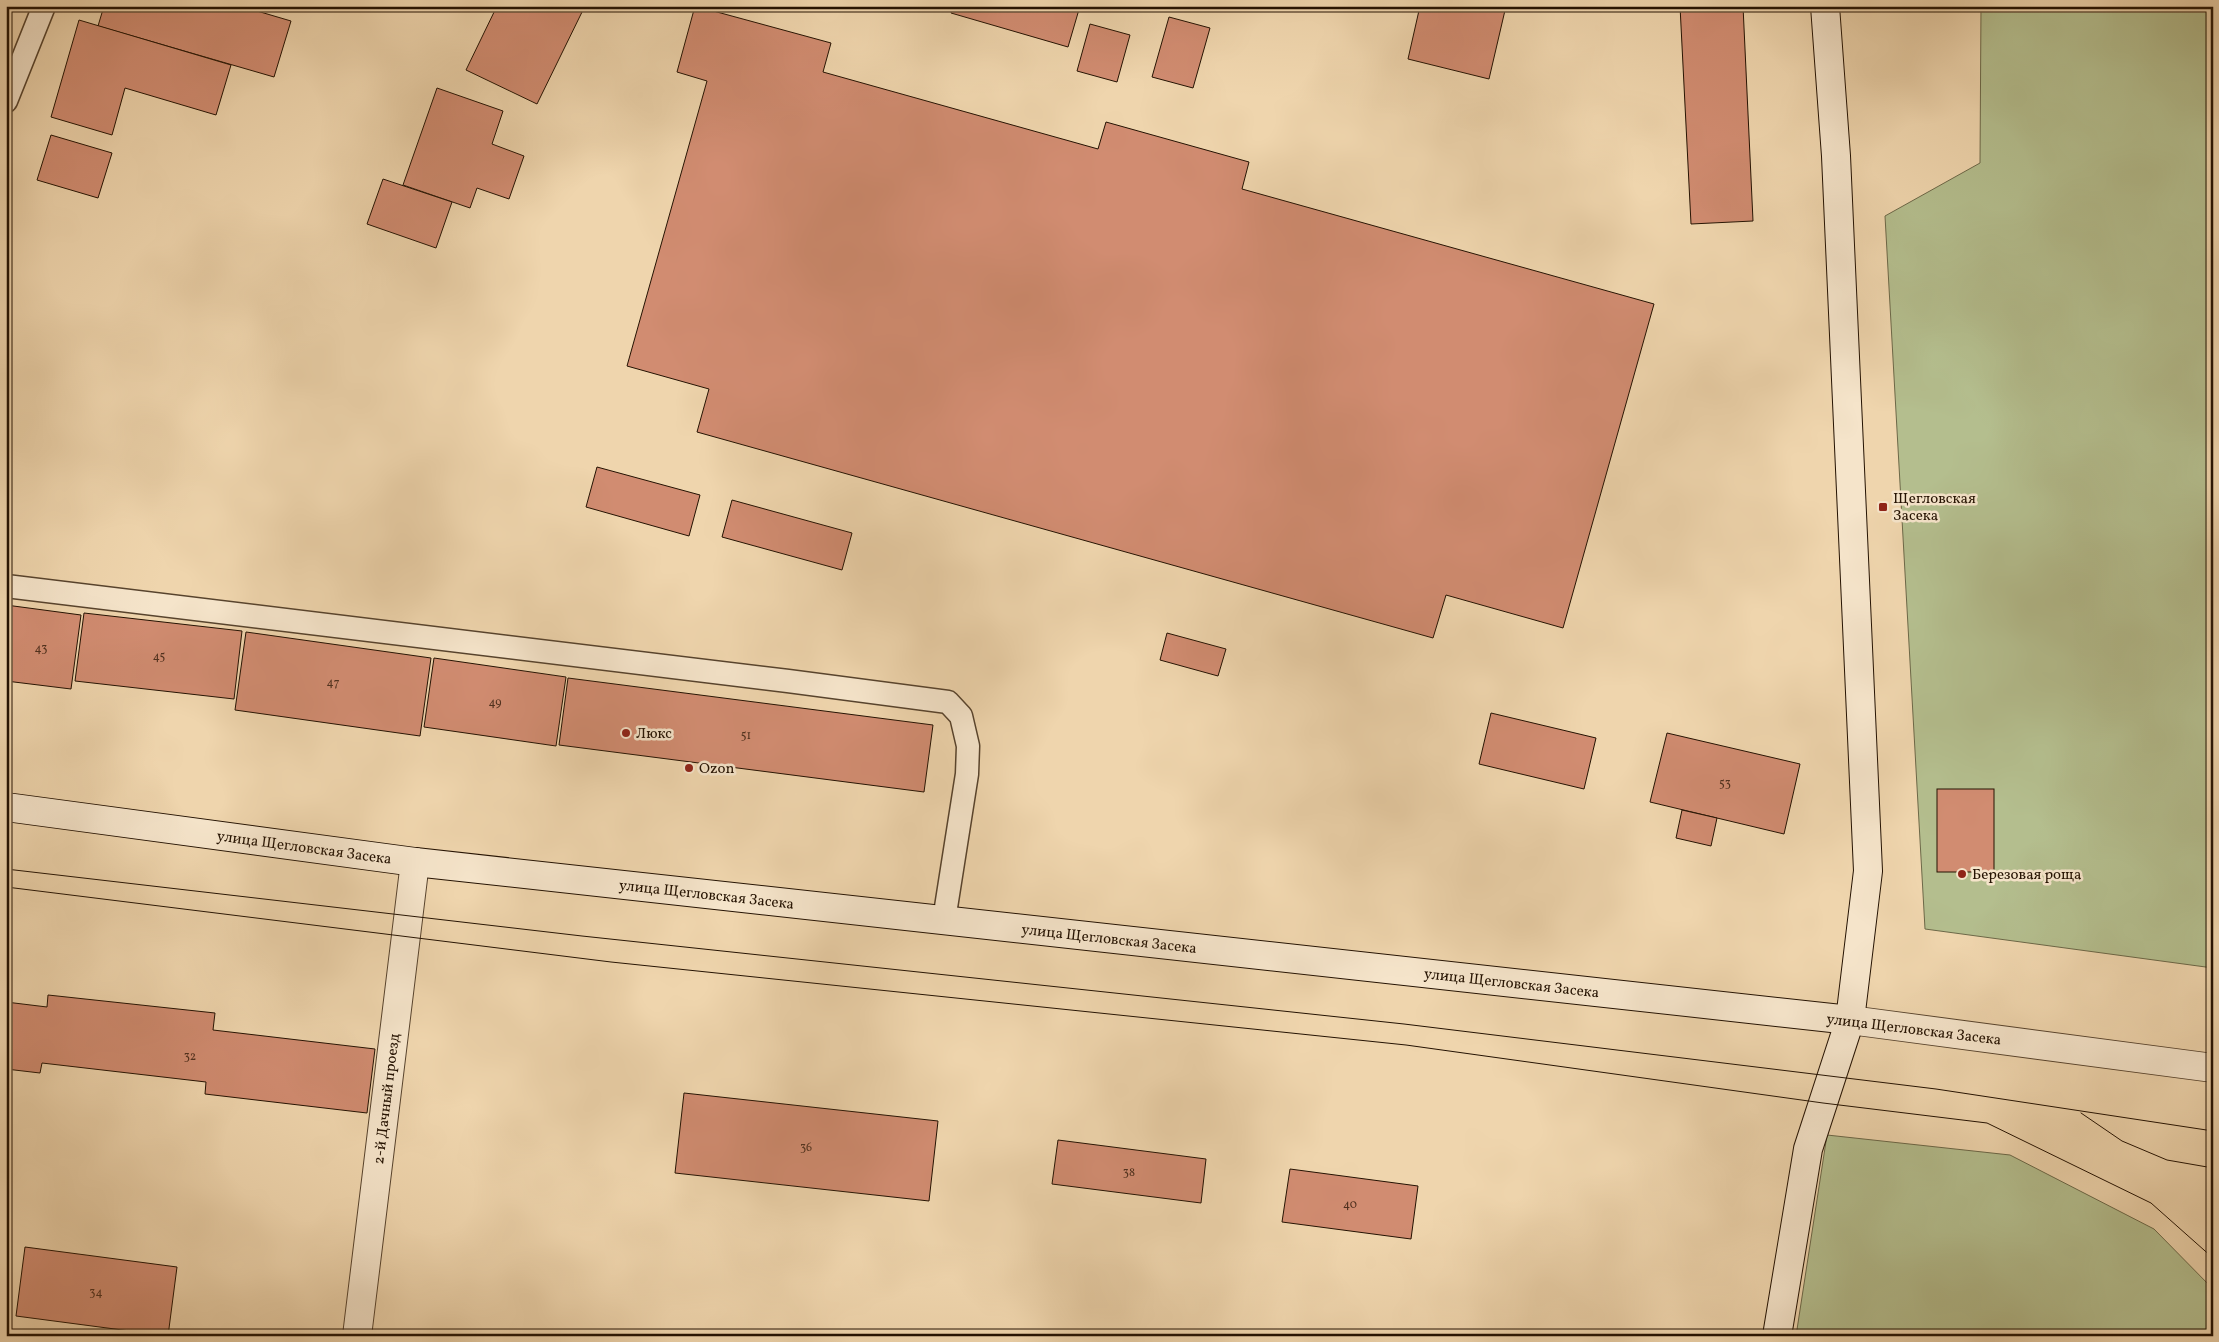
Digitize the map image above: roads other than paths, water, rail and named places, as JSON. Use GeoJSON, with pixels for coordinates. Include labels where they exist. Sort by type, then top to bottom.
{"type":"FeatureCollection","features":[{"type":"Feature","properties":{"kind":"street"},"geometry":{"type":"LineString","coordinates":[[1777,1336],[1808,1149],[1850,1020],[1868,871],[1836,166],[1825,6]]}},
{"type":"Feature","properties":{"kind":"street","name":"улица Щегловская Засека"},"geometry":{"type":"LineString","coordinates":[[6,807],[415,862],[1850,1020],[2213,1068]]}},
{"type":"Feature","properties":{"kind":"street","name":"2-й Дачный проезд"},"geometry":{"type":"LineString","coordinates":[[357,1336],[415,862]]}},
{"type":"Feature","properties":{"kind":"lane"},"geometry":{"type":"LineString","coordinates":[[6,101],[44,6]]}},
{"type":"Feature","properties":{"kind":"lane"},"geometry":{"type":"LineString","coordinates":[[6,586],[778,679],[948,702],[961,716],[968,746],[967,774],[944,920]]}},
{"type":"Feature","properties":{"kind":"tram line"},"geometry":{"type":"LineString","coordinates":[[6,869],[582,936],[1404,1024],[1936,1089],[2213,1131]]}},
{"type":"Feature","properties":{"kind":"tram line"},"geometry":{"type":"LineString","coordinates":[[6,887],[611,962],[1406,1045],[1823,1103],[1987,1123],[2151,1203],[2213,1258]]}},
{"type":"Feature","properties":{"kind":"tram line"},"geometry":{"type":"LineString","coordinates":[[2081,1113],[2122,1141],[2167,1160],[2213,1168]]}},
{"type":"Feature","properties":{"kind":"place","name":"Щегловская Засека"},"geometry":{"type":"Point","coordinates":[1883,507]}},
{"type":"Feature","properties":{"kind":"place","name":"Люкс"},"geometry":{"type":"Point","coordinates":[626,733]}},
{"type":"Feature","properties":{"kind":"place","name":"Ozon"},"geometry":{"type":"Point","coordinates":[689,768]}},
{"type":"Feature","properties":{"kind":"place","name":"Березовая роща"},"geometry":{"type":"Point","coordinates":[1962,874]}}]}
